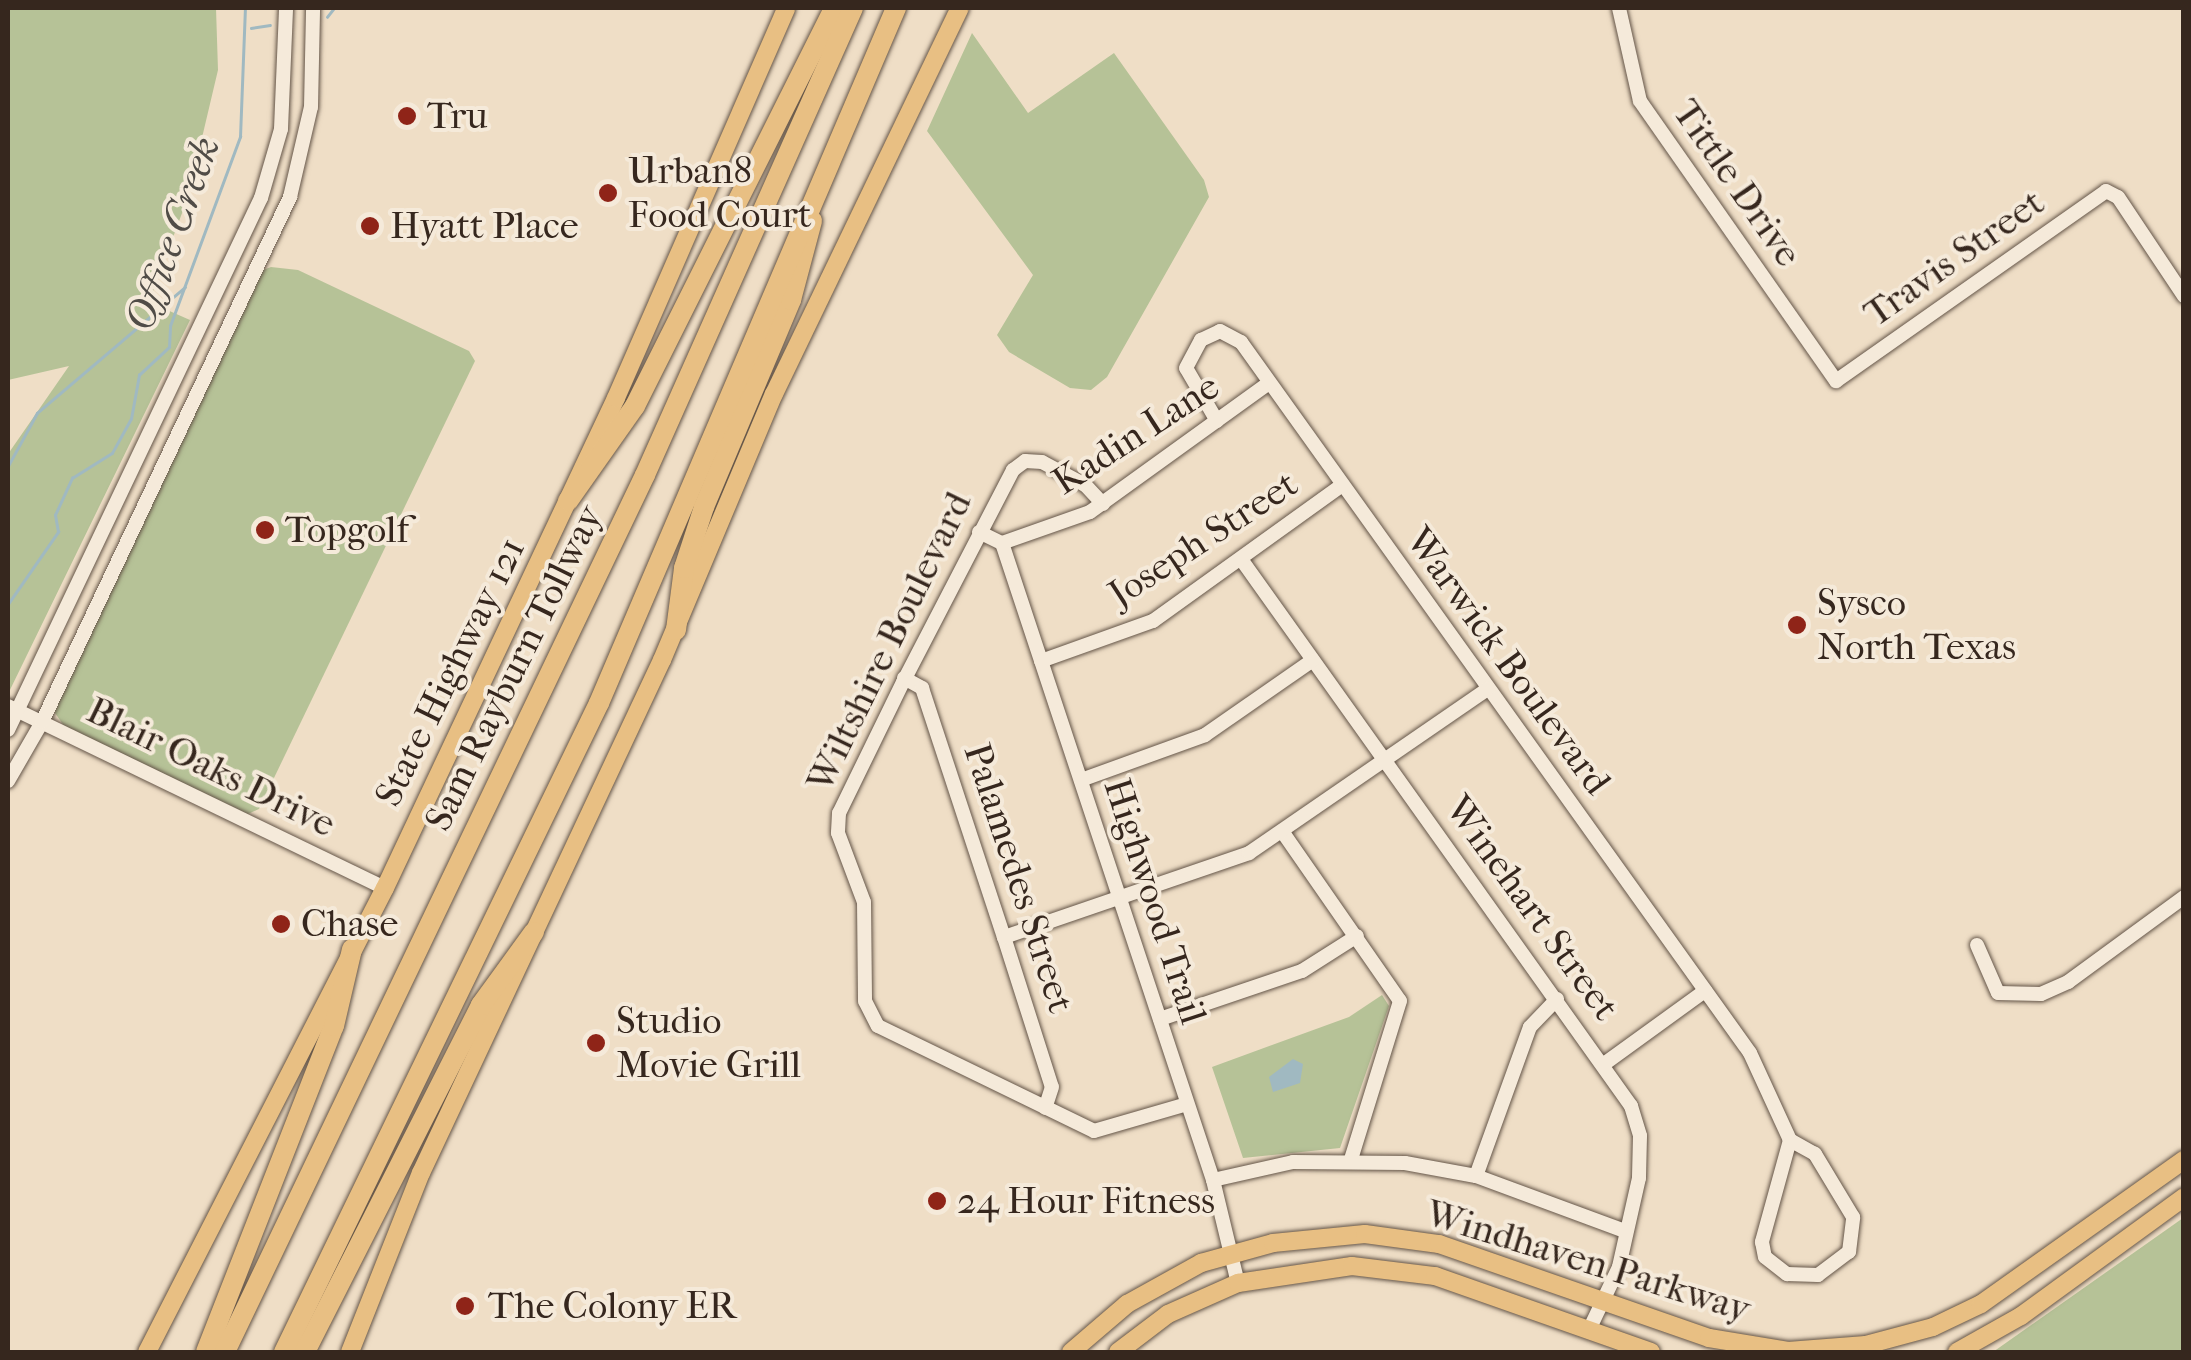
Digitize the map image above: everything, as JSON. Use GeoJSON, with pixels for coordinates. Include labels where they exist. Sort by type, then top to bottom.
{"type":"FeatureCollection","features":[{"type":"Feature","properties":{"kind":"highway"},"geometry":{"type":"LineString","coordinates":[[568,501],[635,406],[834,8]]}},
{"type":"Feature","properties":{"kind":"highway","name":"Sam Rayburn Tollway"},"geometry":{"type":"LineString","coordinates":[[226,1352],[645,475],[853,8]]}},
{"type":"Feature","properties":{"kind":"highway"},"geometry":{"type":"LineString","coordinates":[[284,1352],[599,703],[833,144],[896,8]]}},
{"type":"Feature","properties":{"kind":"highway"},"geometry":{"type":"LineString","coordinates":[[676,630],[684,568],[704,508],[790,300],[833,144]]}},
{"type":"Feature","properties":{"kind":"highway"},"geometry":{"type":"LineString","coordinates":[[305,1352],[481,1006],[534,932]]}},
{"type":"Feature","properties":{"kind":"highway"},"geometry":{"type":"LineString","coordinates":[[206,1352],[334,1026],[352,949]]}},
{"type":"Feature","properties":{"kind":"main road","name":"State Highway 121"},"geometry":{"type":"LineString","coordinates":[[147,1352],[385,888],[568,501],[786,8]]}},
{"type":"Feature","properties":{"kind":"main road"},"geometry":{"type":"LineString","coordinates":[[350,1352],[421,1173],[676,630],[774,394],[960,8]]}},
{"type":"Feature","properties":{"kind":"main road","name":"Windhaven Parkway"},"geometry":{"type":"LineString","coordinates":[[1072,1352],[1140,1296],[1228,1253],[1308,1238],[1400,1237],[1750,1347],[1845,1348],[1958,1316],[2068,1244],[2184,1160]]}},
{"type":"Feature","properties":{"kind":"main road"},"geometry":{"type":"LineString","coordinates":[[1957,1352],[2086,1269],[2184,1198]]}},
{"type":"Feature","properties":{"kind":"main road"},"geometry":{"type":"LineString","coordinates":[[2068,1244],[2086,1269]]}},
{"type":"Feature","properties":{"kind":"main road","name":"Windhaven Parkway"},"geometry":{"type":"LineString","coordinates":[[1118,1352],[1168,1314],[1238,1283],[1325,1267],[1397,1269],[1651,1352]]}},
{"type":"Feature","properties":{"kind":"street"},"geometry":{"type":"LineString","coordinates":[[8,730],[13,708],[240,244],[282,129],[286,8]]}},
{"type":"Feature","properties":{"kind":"street"},"geometry":{"type":"LineString","coordinates":[[8,781],[42,722],[264,256],[307,134],[314,80],[313,8]]}},
{"type":"Feature","properties":{"kind":"street","name":"Tittle Drive"},"geometry":{"type":"LineString","coordinates":[[1619,8],[1640,102],[1836,380]]}},
{"type":"Feature","properties":{"kind":"street","name":"Travis Street"},"geometry":{"type":"LineString","coordinates":[[1836,380],[2110,193],[2184,296]]}},
{"type":"Feature","properties":{"kind":"street"},"geometry":{"type":"LineString","coordinates":[[240,244],[264,256]]}},
{"type":"Feature","properties":{"kind":"street","name":"Warwick Boulevard"},"geometry":{"type":"LineString","coordinates":[[1217,421],[1187,374],[1208,333],[1234,336],[1706,991],[1764,1076],[1790,1140],[1816,1154],[1853,1217],[1849,1252],[1818,1275],[1779,1271],[1763,1250],[1779,1165],[1790,1140]]}},
{"type":"Feature","properties":{"kind":"street","name":"Kadin Lane"},"geometry":{"type":"LineString","coordinates":[[1002,543],[1103,504],[1269,384]]}},
{"type":"Feature","properties":{"kind":"street","name":"Wiltshire Boulevard"},"geometry":{"type":"LineString","coordinates":[[1103,504],[1066,474],[1026,461],[1010,474],[904,678],[837,820],[866,917],[866,1008],[886,1032],[1101,1132],[1186,1104]]}},
{"type":"Feature","properties":{"kind":"street","name":"Joseph Street"},"geometry":{"type":"LineString","coordinates":[[1041,660],[1153,621],[1342,485]]}},
{"type":"Feature","properties":{"kind":"street"},"geometry":{"type":"LineString","coordinates":[[113,508],[138,518]]}},
{"type":"Feature","properties":{"kind":"street"},"geometry":{"type":"LineString","coordinates":[[979,532],[1002,543]]}},
{"type":"Feature","properties":{"kind":"street","name":"Highwood Trail"},"geometry":{"type":"LineString","coordinates":[[1002,543],[1213,1180],[1238,1283]]}},
{"type":"Feature","properties":{"kind":"street","name":"Winehart Street"},"geometry":{"type":"LineString","coordinates":[[1240,558],[1631,1106],[1640,1136],[1641,1168],[1626,1230],[1589,1330]]}},
{"type":"Feature","properties":{"kind":"street"},"geometry":{"type":"LineString","coordinates":[[1080,780],[1205,735],[1313,660]]}},
{"type":"Feature","properties":{"kind":"street","name":"Palamedes Street"},"geometry":{"type":"LineString","coordinates":[[904,678],[922,688],[1004,938],[1052,1087],[1045,1108]]}},
{"type":"Feature","properties":{"kind":"street"},"geometry":{"type":"LineString","coordinates":[[1004,938],[1231,861],[1284,834],[1488,689]]}},
{"type":"Feature","properties":{"kind":"street","name":"Blair Oaks Drive"},"geometry":{"type":"LineString","coordinates":[[13,708],[385,888]]}},
{"type":"Feature","properties":{"kind":"street"},"geometry":{"type":"LineString","coordinates":[[1284,834],[1357,936],[1401,1007],[1351,1160]]}},
{"type":"Feature","properties":{"kind":"street"},"geometry":{"type":"LineString","coordinates":[[1977,945],[1998,993],[2041,994],[2068,982],[2184,897]]}},
{"type":"Feature","properties":{"kind":"street"},"geometry":{"type":"LineString","coordinates":[[1160,1019],[1302,971],[1357,936]]}},
{"type":"Feature","properties":{"kind":"street"},"geometry":{"type":"LineString","coordinates":[[1604,1064],[1706,991]]}},
{"type":"Feature","properties":{"kind":"street"},"geometry":{"type":"LineString","coordinates":[[1476,1176],[1530,1027],[1556,999]]}},
{"type":"Feature","properties":{"kind":"street"},"geometry":{"type":"LineString","coordinates":[[1213,1180],[1274,1165],[1351,1160],[1476,1176],[1626,1230]]}},
{"type":"Feature","properties":{"kind":"green space"},"geometry":{"type":"Polygon","coordinates":[[[8,8],[216,8],[218,70],[188,197],[149,302],[190,320],[8,694],[8,454],[69,366],[8,380],[8,8]]]}},
{"type":"Feature","properties":{"kind":"green space"},"geometry":{"type":"Polygon","coordinates":[[[972,33],[1028,113],[1114,53],[1204,180],[1209,197],[1107,377],[1091,390],[1070,388],[1009,352],[997,335],[1033,275],[927,131],[972,33]]]}},
{"type":"Feature","properties":{"kind":"green space","name":"Topgolf"},"geometry":{"type":"Polygon","coordinates":[[[263,270],[298,270],[469,351],[475,361],[259,809],[248,814],[64,726],[53,710],[263,270]]]}},
{"type":"Feature","properties":{"kind":"green space"},"geometry":{"type":"Polygon","coordinates":[[[1382,995],[1389,1006],[1340,1148],[1243,1158],[1212,1067],[1349,1017],[1382,995]]]}},
{"type":"Feature","properties":{"kind":"green space"},"geometry":{"type":"Polygon","coordinates":[[[2183,1218],[2183,1352],[1993,1352],[2183,1218]]]}},
{"type":"Feature","properties":{"kind":"water"},"geometry":{"type":"Polygon","coordinates":[[[1293,1059],[1303,1064],[1300,1083],[1273,1092],[1269,1077],[1293,1059]]]}},
{"type":"Feature","properties":{"kind":"waterway","name":"Office Creek"},"geometry":{"type":"LineString","coordinates":[[8,604],[58,532],[55,515],[72,478],[112,453],[131,419],[139,375],[169,347],[170,326],[240,137],[245,8]]}},
{"type":"Feature","properties":{"kind":"waterway"},"geometry":{"type":"LineString","coordinates":[[327,17],[334,8]]}},
{"type":"Feature","properties":{"kind":"waterway"},"geometry":{"type":"LineString","coordinates":[[251,28],[270,25]]}},
{"type":"Feature","properties":{"kind":"waterway"},"geometry":{"type":"LineString","coordinates":[[8,466],[37,413],[185,287]]}},
{"type":"Feature","properties":{"kind":"place","name":"Tru"},"geometry":{"type":"Point","coordinates":[407,116]}},
{"type":"Feature","properties":{"kind":"place","name":"Urban8 Food Court"},"geometry":{"type":"Point","coordinates":[608,193]}},
{"type":"Feature","properties":{"kind":"place","name":"Hyatt Place"},"geometry":{"type":"Point","coordinates":[370,226]}},
{"type":"Feature","properties":{"kind":"place","name":"Topgolf"},"geometry":{"type":"Point","coordinates":[265,530]}},
{"type":"Feature","properties":{"kind":"place","name":"Sysco North Texas"},"geometry":{"type":"Point","coordinates":[1797,625]}},
{"type":"Feature","properties":{"kind":"place","name":"Chase"},"geometry":{"type":"Point","coordinates":[281,924]}},
{"type":"Feature","properties":{"kind":"place","name":"Studio Movie Grill"},"geometry":{"type":"Point","coordinates":[596,1043]}},
{"type":"Feature","properties":{"kind":"place","name":"24 Hour Fitness"},"geometry":{"type":"Point","coordinates":[937,1201]}},
{"type":"Feature","properties":{"kind":"place","name":"The Colony ER"},"geometry":{"type":"Point","coordinates":[465,1306]}}]}
